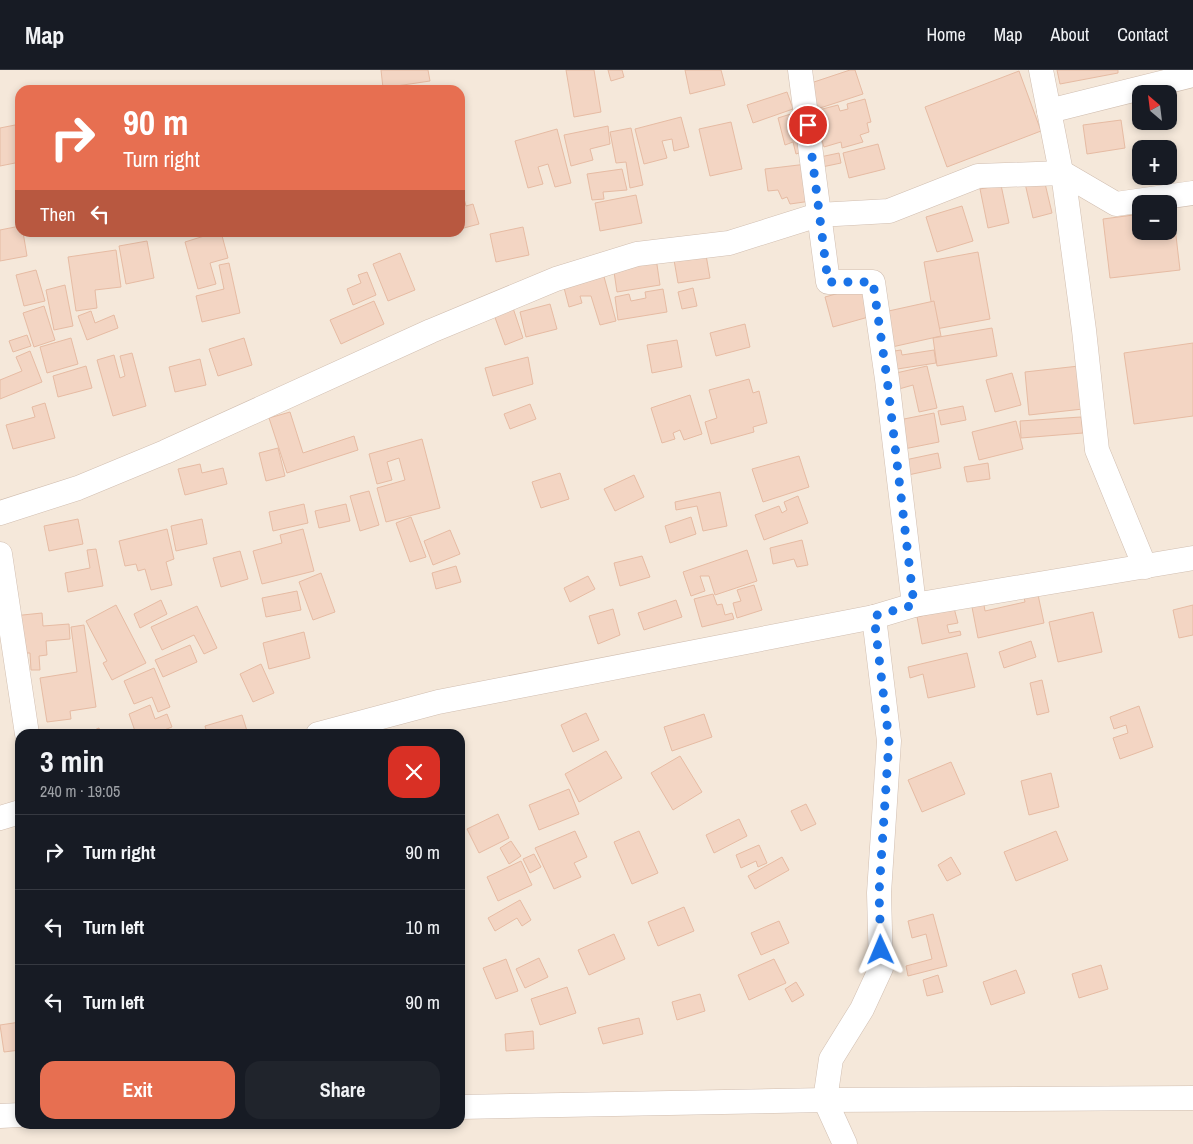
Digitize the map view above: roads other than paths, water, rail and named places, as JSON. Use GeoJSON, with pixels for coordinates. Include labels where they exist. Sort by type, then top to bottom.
{"type":"FeatureCollection","features":[{"type":"Feature","properties":{"kind":"street"},"geometry":{"type":"LineString","coordinates":[[800,70],[828,282],[873,282],[887,379],[914,605]]}},
{"type":"Feature","properties":{"kind":"street"},"geometry":{"type":"LineString","coordinates":[[1041,70],[1060,172],[1116,204],[1193,193]]}},
{"type":"Feature","properties":{"kind":"street"},"geometry":{"type":"LineString","coordinates":[[1049,110],[1193,75]]}},
{"type":"Feature","properties":{"kind":"street"},"geometry":{"type":"LineString","coordinates":[[0,513],[78,488],[165,452],[431,331],[556,279],[637,254],[729,243],[818,215],[889,211],[978,176],[1063,173]]}},
{"type":"Feature","properties":{"kind":"street"},"geometry":{"type":"LineString","coordinates":[[1063,173],[1084,330],[1097,450],[1145,566]]}},
{"type":"Feature","properties":{"kind":"street"},"geometry":{"type":"LineString","coordinates":[[0,554],[26,729]]}},
{"type":"Feature","properties":{"kind":"street"},"geometry":{"type":"LineString","coordinates":[[337,729],[438,702],[874,616],[914,605],[1193,558]]}},
{"type":"Feature","properties":{"kind":"street"},"geometry":{"type":"LineString","coordinates":[[845,1144],[824,1100],[832,1059],[862,1009],[881,968],[879,893],[889,741],[874,616]]}},
{"type":"Feature","properties":{"kind":"street"},"geometry":{"type":"LineString","coordinates":[[0,818],[15,814]]}},
{"type":"Feature","properties":{"kind":"street"},"geometry":{"type":"LineString","coordinates":[[465,1107],[824,1100],[1193,1098]]}},
{"type":"Feature","properties":{"kind":"street"},"geometry":{"type":"LineString","coordinates":[[0,1116],[15,1116]]}}]}
